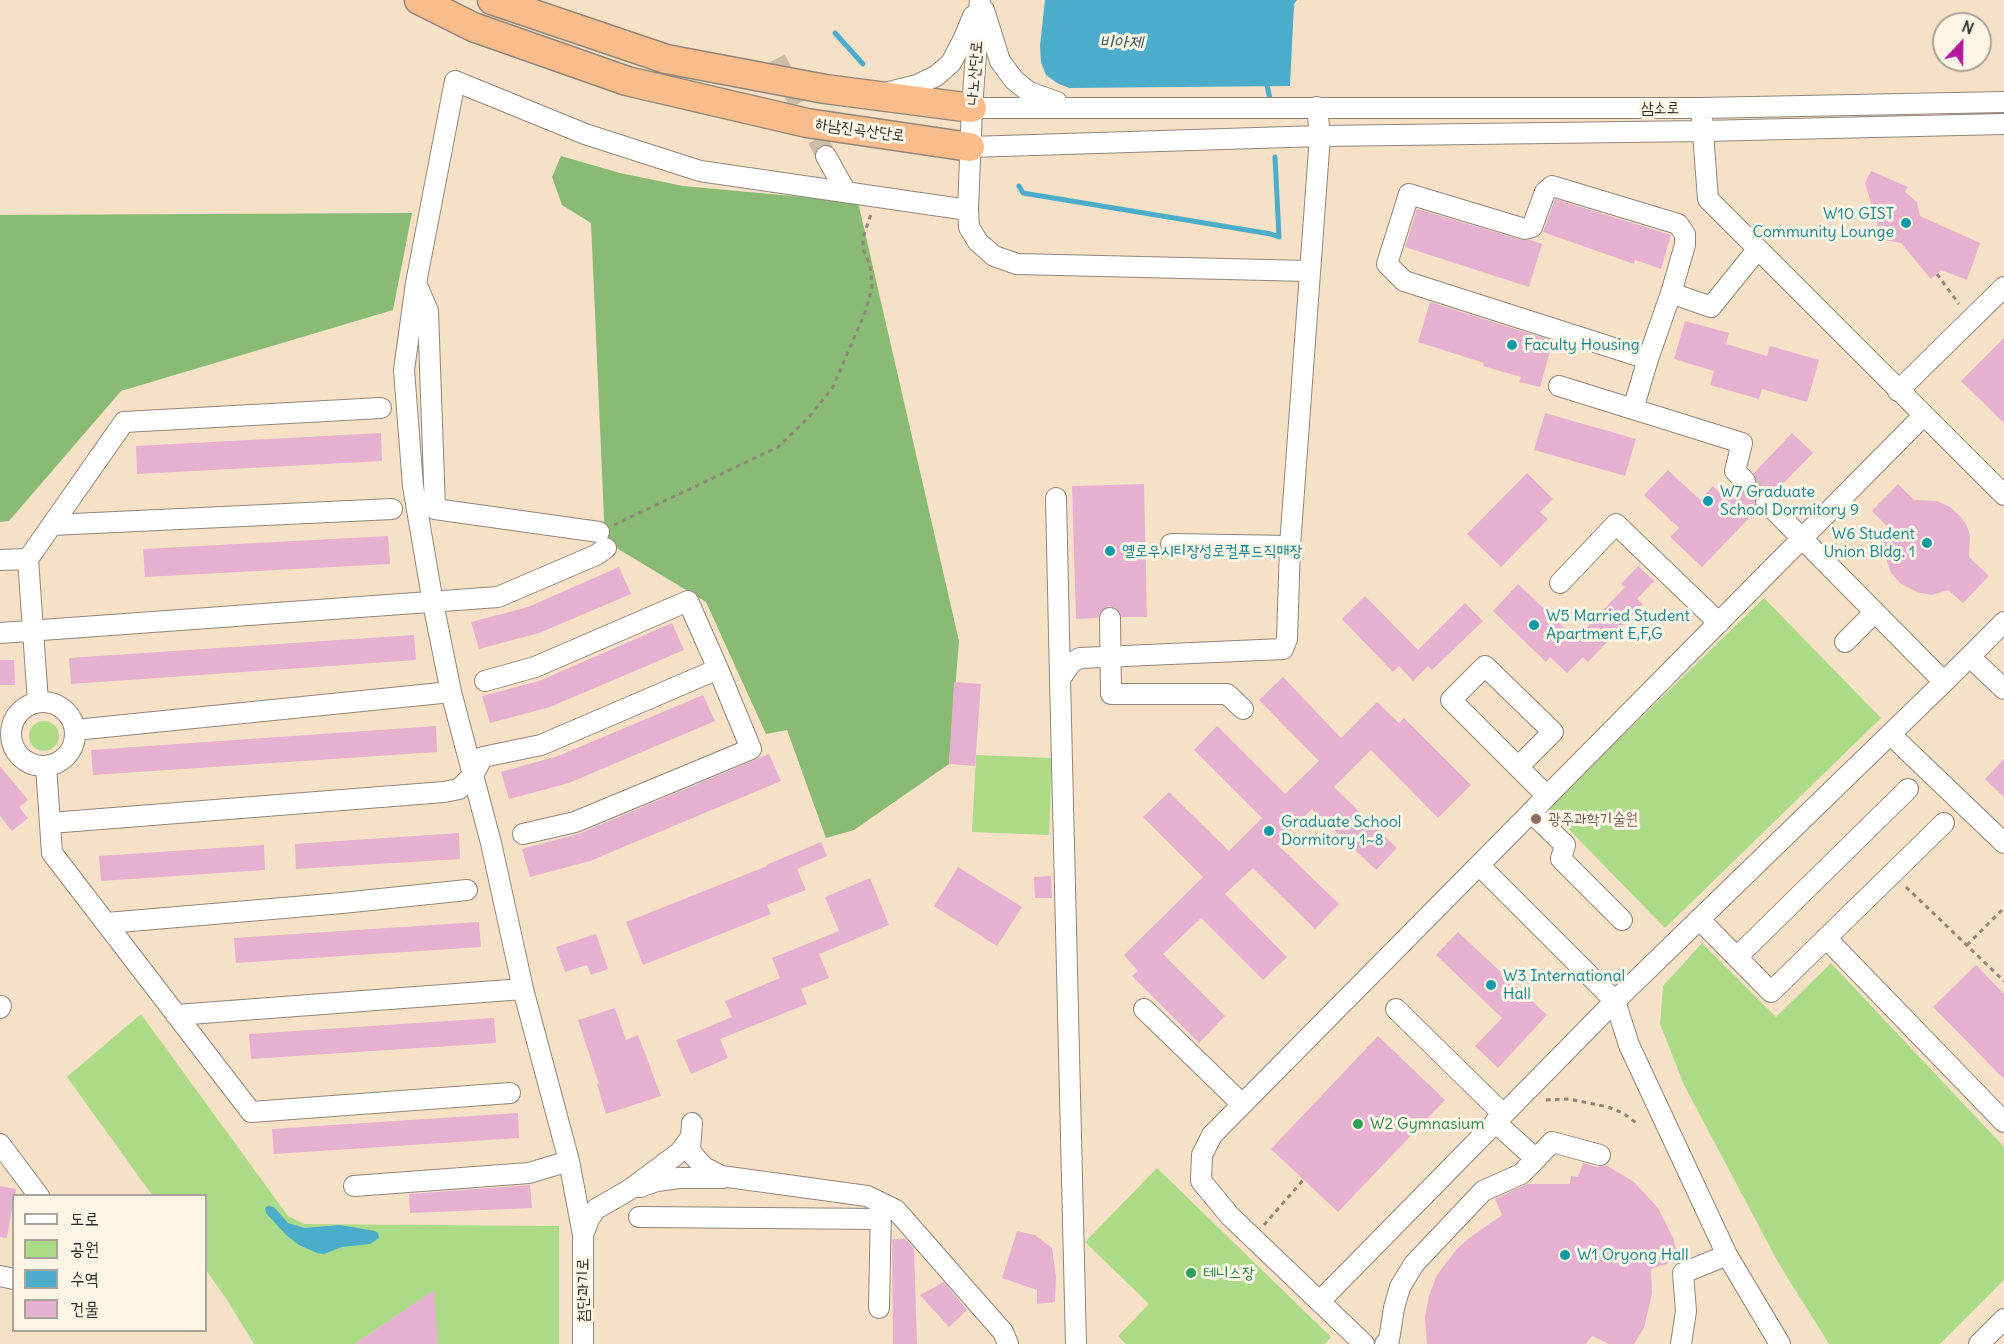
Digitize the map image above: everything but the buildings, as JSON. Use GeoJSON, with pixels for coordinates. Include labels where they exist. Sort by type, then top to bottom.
{"type":"FeatureCollection","features":[{"type":"Feature","properties":{"kind":"highway","name":"하남진곡산단로"},"geometry":{"type":"LineString","coordinates":[[419,0],[472,27],[627,81],[807,123],[970,147]]}},
{"type":"Feature","properties":{"kind":"highway"},"geometry":{"type":"LineString","coordinates":[[492,0],[666,59],[825,89],[972,108]]}},
{"type":"Feature","properties":{"kind":"street","name":"나노산단로"},"geometry":{"type":"LineString","coordinates":[[980,0],[972,108],[968,210],[969,227],[978,242],[994,256],[1017,264],[1309,271]]}},
{"type":"Feature","properties":{"kind":"street"},"geometry":{"type":"LineString","coordinates":[[876,95],[917,86],[951,63],[980,0]]}},
{"type":"Feature","properties":{"kind":"street"},"geometry":{"type":"LineString","coordinates":[[980,0],[1000,61],[1014,80],[1029,92],[1071,108]]}},
{"type":"Feature","properties":{"kind":"street","name":"첨단과기로"},"geometry":{"type":"LineString","coordinates":[[583,1344],[583,1235],[569,1161],[523,989],[491,843],[451,692],[413,486],[404,370],[416,283],[455,81],[585,134],[700,171],[846,192]]}},
{"type":"Feature","properties":{"kind":"street","name":"삼소로"},"geometry":{"type":"LineString","coordinates":[[1317,107],[1701,108],[2004,102]]}},
{"type":"Feature","properties":{"kind":"street"},"geometry":{"type":"LineString","coordinates":[[972,108],[1317,107],[1320,136],[1290,546],[1287,639],[1283,649],[1080,658],[1071,663],[1060,679]]}},
{"type":"Feature","properties":{"kind":"street"},"geometry":{"type":"LineString","coordinates":[[1701,108],[1708,200],[2004,495]]}},
{"type":"Feature","properties":{"kind":"street","name":"삼소로"},"geometry":{"type":"LineString","coordinates":[[1320,136],[2004,124]]}},
{"type":"Feature","properties":{"kind":"street","name":"하남진곡산단로"},"geometry":{"type":"LineString","coordinates":[[970,147],[1320,136]]}},
{"type":"Feature","properties":{"kind":"street"},"geometry":{"type":"LineString","coordinates":[[826,156],[846,192],[968,210]]}},
{"type":"Feature","properties":{"kind":"street"},"geometry":{"type":"LineString","coordinates":[[1633,410],[1685,245],[1685,234],[1678,224],[1552,186],[1545,192],[1532,227],[1525,229],[1409,194],[1387,264],[1404,281],[1648,359]]}},
{"type":"Feature","properties":{"kind":"street"},"geometry":{"type":"LineString","coordinates":[[1671,293],[1711,307],[1757,250]]}},
{"type":"Feature","properties":{"kind":"street"},"geometry":{"type":"LineString","coordinates":[[0,633],[498,597],[596,555],[602,540],[435,508],[428,311],[416,283]]}},
{"type":"Feature","properties":{"kind":"street"},"geometry":{"type":"LineString","coordinates":[[1898,391],[2004,287]]}},
{"type":"Feature","properties":{"kind":"street"},"geometry":{"type":"LineString","coordinates":[[1559,386],[1742,443],[1735,471],[1745,481]]}},
{"type":"Feature","properties":{"kind":"street"},"geometry":{"type":"LineString","coordinates":[[38,702],[28,559],[124,422],[381,408]]}},
{"type":"Feature","properties":{"kind":"street"},"geometry":{"type":"LineString","coordinates":[[1362,1343],[1230,1216],[1201,1181],[1202,1155],[1212,1135],[1923,416]]}},
{"type":"Feature","properties":{"kind":"street"},"geometry":{"type":"LineString","coordinates":[[1056,498],[1076,1344]]}},
{"type":"Feature","properties":{"kind":"street"},"geometry":{"type":"LineString","coordinates":[[1766,502],[1944,682]]}},
{"type":"Feature","properties":{"kind":"street"},"geometry":{"type":"LineString","coordinates":[[52,525],[392,508]]}},
{"type":"Feature","properties":{"kind":"street"},"geometry":{"type":"LineString","coordinates":[[1560,583],[1616,524],[1719,623]]}},
{"type":"Feature","properties":{"kind":"street"},"geometry":{"type":"LineString","coordinates":[[1171,544],[1290,546]]}},
{"type":"Feature","properties":{"kind":"street"},"geometry":{"type":"LineString","coordinates":[[0,560],[28,559]]}},
{"type":"Feature","properties":{"kind":"street"},"geometry":{"type":"LineString","coordinates":[[485,681],[535,667],[688,601],[751,749],[575,822],[523,834]]}},
{"type":"Feature","properties":{"kind":"street"},"geometry":{"type":"LineString","coordinates":[[1845,642],[1875,612]]}},
{"type":"Feature","properties":{"kind":"street"},"geometry":{"type":"LineString","coordinates":[[1110,618],[1111,694],[1227,694],[1243,710]]}},
{"type":"Feature","properties":{"kind":"street"},"geometry":{"type":"LineString","coordinates":[[1320,1301],[1615,1000],[2004,622]]}},
{"type":"Feature","properties":{"kind":"street"},"geometry":{"type":"LineString","coordinates":[[1970,657],[2004,689]]}},
{"type":"Feature","properties":{"kind":"street"},"geometry":{"type":"LineString","coordinates":[[1518,767],[1553,732],[1485,666],[1451,699],[1518,767],[1547,796]]}},
{"type":"Feature","properties":{"kind":"street"},"geometry":{"type":"LineString","coordinates":[[50,823],[459,789],[473,775],[483,757],[541,745],[718,669]]}},
{"type":"Feature","properties":{"kind":"street"},"geometry":{"type":"LineString","coordinates":[[75,730],[451,692]]}},
{"type":"Feature","properties":{"kind":"street"},"geometry":{"type":"LineString","coordinates":[[38,702],[48,702],[66,712],[75,730],[75,740],[71,750],[56,764],[35,765],[17,753],[12,743],[7,722],[28,706],[38,702]]}},
{"type":"Feature","properties":{"kind":"street"},"geometry":{"type":"LineString","coordinates":[[1890,734],[2004,843]]}},
{"type":"Feature","properties":{"kind":"street"},"geometry":{"type":"LineString","coordinates":[[46,766],[52,853],[250,1112],[510,1093]]}},
{"type":"Feature","properties":{"kind":"street"},"geometry":{"type":"LineString","coordinates":[[1737,957],[1908,789]]}},
{"type":"Feature","properties":{"kind":"street"},"geometry":{"type":"LineString","coordinates":[[1531,812],[1565,845],[1561,859],[1622,920]]}},
{"type":"Feature","properties":{"kind":"street"},"geometry":{"type":"LineString","coordinates":[[1699,919],[1771,992],[1944,823]]}},
{"type":"Feature","properties":{"kind":"street"},"geometry":{"type":"LineString","coordinates":[[1479,865],[1615,1000],[1629,1045],[1727,1256],[1780,1344]]}},
{"type":"Feature","properties":{"kind":"street"},"geometry":{"type":"LineString","coordinates":[[107,923],[467,890]]}},
{"type":"Feature","properties":{"kind":"street"},"geometry":{"type":"LineString","coordinates":[[1826,938],[2004,1122]]}},
{"type":"Feature","properties":{"kind":"street"},"geometry":{"type":"LineString","coordinates":[[177,1015],[523,989]]}},
{"type":"Feature","properties":{"kind":"street"},"geometry":{"type":"LineString","coordinates":[[1144,1009],[1242,1104]]}},
{"type":"Feature","properties":{"kind":"street"},"geometry":{"type":"LineString","coordinates":[[1396,1010],[1536,1159]]}},
{"type":"Feature","properties":{"kind":"street"},"geometry":{"type":"LineString","coordinates":[[583,1235],[596,1209],[629,1190],[680,1152],[692,1130],[690,1147],[692,1154],[712,1171],[728,1178]]}},
{"type":"Feature","properties":{"kind":"street"},"geometry":{"type":"LineString","coordinates":[[1385,1344],[1389,1340],[1400,1287],[1414,1264],[1483,1191],[1521,1174],[1552,1142],[1600,1155]]}},
{"type":"Feature","properties":{"kind":"street"},"geometry":{"type":"LineString","coordinates":[[0,1144],[38,1194]]}},
{"type":"Feature","properties":{"kind":"street"},"geometry":{"type":"LineString","coordinates":[[354,1186],[529,1173],[569,1161]]}},
{"type":"Feature","properties":{"kind":"street"},"geometry":{"type":"LineString","coordinates":[[629,1190],[657,1181],[728,1178],[867,1196],[881,1211],[879,1308]]}},
{"type":"Feature","properties":{"kind":"street"},"geometry":{"type":"LineString","coordinates":[[793,1218],[794,1187]]}},
{"type":"Feature","properties":{"kind":"street"},"geometry":{"type":"LineString","coordinates":[[639,1217],[793,1218],[896,1210],[1003,1332],[1008,1344]]}},
{"type":"Feature","properties":{"kind":"street"},"geometry":{"type":"LineString","coordinates":[[1681,1344],[1686,1311],[1683,1273],[1727,1256]]}},
{"type":"Feature","properties":{"kind":"street"},"geometry":{"type":"LineString","coordinates":[[1979,1344],[2004,1319]]}},
{"type":"Feature","properties":{"kind":"path"},"geometry":{"type":"LineString","coordinates":[[602,540],[778,447],[810,416],[833,387],[866,310],[872,287],[870,265],[863,249],[863,238],[875,198]]}},
{"type":"Feature","properties":{"kind":"path"},"geometry":{"type":"LineString","coordinates":[[1936,274],[1971,320]]}},
{"type":"Feature","properties":{"kind":"path"},"geometry":{"type":"LineString","coordinates":[[1892,873],[2004,981]]}},
{"type":"Feature","properties":{"kind":"path"},"geometry":{"type":"LineString","coordinates":[[1967,945],[2004,908]]}},
{"type":"Feature","properties":{"kind":"path"},"geometry":{"type":"LineString","coordinates":[[1541,1101],[1569,1099],[1608,1107],[1623,1113],[1639,1125]]}},
{"type":"Feature","properties":{"kind":"path"},"geometry":{"type":"LineString","coordinates":[[1262,1227],[1304,1179]]}},
{"type":"Feature","properties":{"kind":"green space"},"geometry":{"type":"Polygon","coordinates":[[[561,156],[620,173],[683,186],[858,202],[959,641],[949,764],[854,830],[826,838],[787,730],[766,734],[706,602],[605,541],[591,223],[562,205],[552,177],[561,156]]]}},
{"type":"Feature","properties":{"kind":"green space"},"geometry":{"type":"Polygon","coordinates":[[[412,213],[393,310],[121,391],[9,521],[0,522],[0,215],[412,213]]]}},
{"type":"Feature","properties":{"kind":"green space"},"geometry":{"type":"Polygon","coordinates":[[[1764,598],[1881,718],[1665,928],[1548,808],[1764,598]]]}},
{"type":"Feature","properties":{"kind":"green space"},"geometry":{"type":"Polygon","coordinates":[[[44,721],[50,722],[58,730],[58,742],[50,750],[44,751],[38,750],[30,742],[29,736],[30,730],[38,722],[44,721]]]}},
{"type":"Feature","properties":{"kind":"green space"},"geometry":{"type":"Polygon","coordinates":[[[976,755],[1052,758],[1049,835],[972,832],[976,755]]]}},
{"type":"Feature","properties":{"kind":"green space"},"geometry":{"type":"Polygon","coordinates":[[[1702,943],[1776,1017],[1831,963],[2004,1147],[2004,1280],[1940,1344],[1829,1344],[1779,1264],[1684,1085],[1660,1024],[1663,986],[1702,943]]]}},
{"type":"Feature","properties":{"kind":"green space"},"geometry":{"type":"Polygon","coordinates":[[[141,1014],[288,1216],[304,1224],[559,1226],[559,1344],[438,1344],[433,1291],[355,1344],[254,1344],[207,1271],[207,1194],[151,1194],[67,1077],[141,1014]]]}},
{"type":"Feature","properties":{"kind":"green space","name":"테니스장"},"geometry":{"type":"Polygon","coordinates":[[[1157,1168],[1331,1337],[1325,1344],[1126,1344],[1118,1336],[1149,1304],[1085,1242],[1157,1168]]]}},
{"type":"Feature","properties":{"kind":"water","name":"비아제"},"geometry":{"type":"Polygon","coordinates":[[[1045,0],[1297,0],[1294,4],[1290,86],[1069,88],[1046,75],[1041,62],[1040,46],[1045,0]]]}},
{"type":"Feature","properties":{"kind":"water"},"geometry":{"type":"Polygon","coordinates":[[[274,1207],[288,1223],[305,1228],[340,1225],[375,1231],[379,1238],[370,1244],[342,1247],[324,1254],[317,1253],[299,1245],[286,1235],[266,1213],[265,1208],[274,1207]]]}},
{"type":"Feature","properties":{"kind":"waterway"},"geometry":{"type":"LineString","coordinates":[[835,33],[863,64]]}},
{"type":"Feature","properties":{"kind":"waterway"},"geometry":{"type":"LineString","coordinates":[[1267,85],[1270,99]]}},
{"type":"Feature","properties":{"kind":"waterway"},"geometry":{"type":"LineString","coordinates":[[1019,186],[1023,193],[1279,237],[1275,157]]}},
{"type":"Feature","properties":{"kind":"tunnel"},"geometry":{"type":"LineString","coordinates":[[776,59],[826,156]]}},
{"type":"Feature","properties":{"kind":"tunnel"},"geometry":{"type":"LineString","coordinates":[[1745,481],[1766,502]]}},
{"type":"Feature","properties":{"kind":"place","name":"W10 GIST Community Lounge"},"geometry":{"type":"Point","coordinates":[1906,223]}},
{"type":"Feature","properties":{"kind":"place","name":"Faculty Housing"},"geometry":{"type":"Point","coordinates":[1512,345]}},
{"type":"Feature","properties":{"kind":"place","name":"W7 Graduate School Dormitory 9"},"geometry":{"type":"Point","coordinates":[1708,501]}},
{"type":"Feature","properties":{"kind":"place","name":"W6 Student Union Bldg. 1"},"geometry":{"type":"Point","coordinates":[1927,543]}},
{"type":"Feature","properties":{"kind":"place","name":"옐로우시티장성로컬푸드직매장"},"geometry":{"type":"Point","coordinates":[1110,551]}},
{"type":"Feature","properties":{"kind":"place","name":"W5 Married Student Apartment E,F,G"},"geometry":{"type":"Point","coordinates":[1534,625]}},
{"type":"Feature","properties":{"kind":"place","name":"광주과학기술원"},"geometry":{"type":"Point","coordinates":[1536,819]}},
{"type":"Feature","properties":{"kind":"place","name":"Graduate School Dormitory 1~8"},"geometry":{"type":"Point","coordinates":[1269,831]}},
{"type":"Feature","properties":{"kind":"place","name":"W3 International Hall"},"geometry":{"type":"Point","coordinates":[1491,985]}},
{"type":"Feature","properties":{"kind":"place","name":"W2 Gymnasium"},"geometry":{"type":"Point","coordinates":[1358,1124]}},
{"type":"Feature","properties":{"kind":"place","name":"W1 Oryong Hall"},"geometry":{"type":"Point","coordinates":[1565,1255]}},
{"type":"Feature","properties":{"kind":"place","name":"테니스장"},"geometry":{"type":"Point","coordinates":[1191,1273]}}]}
